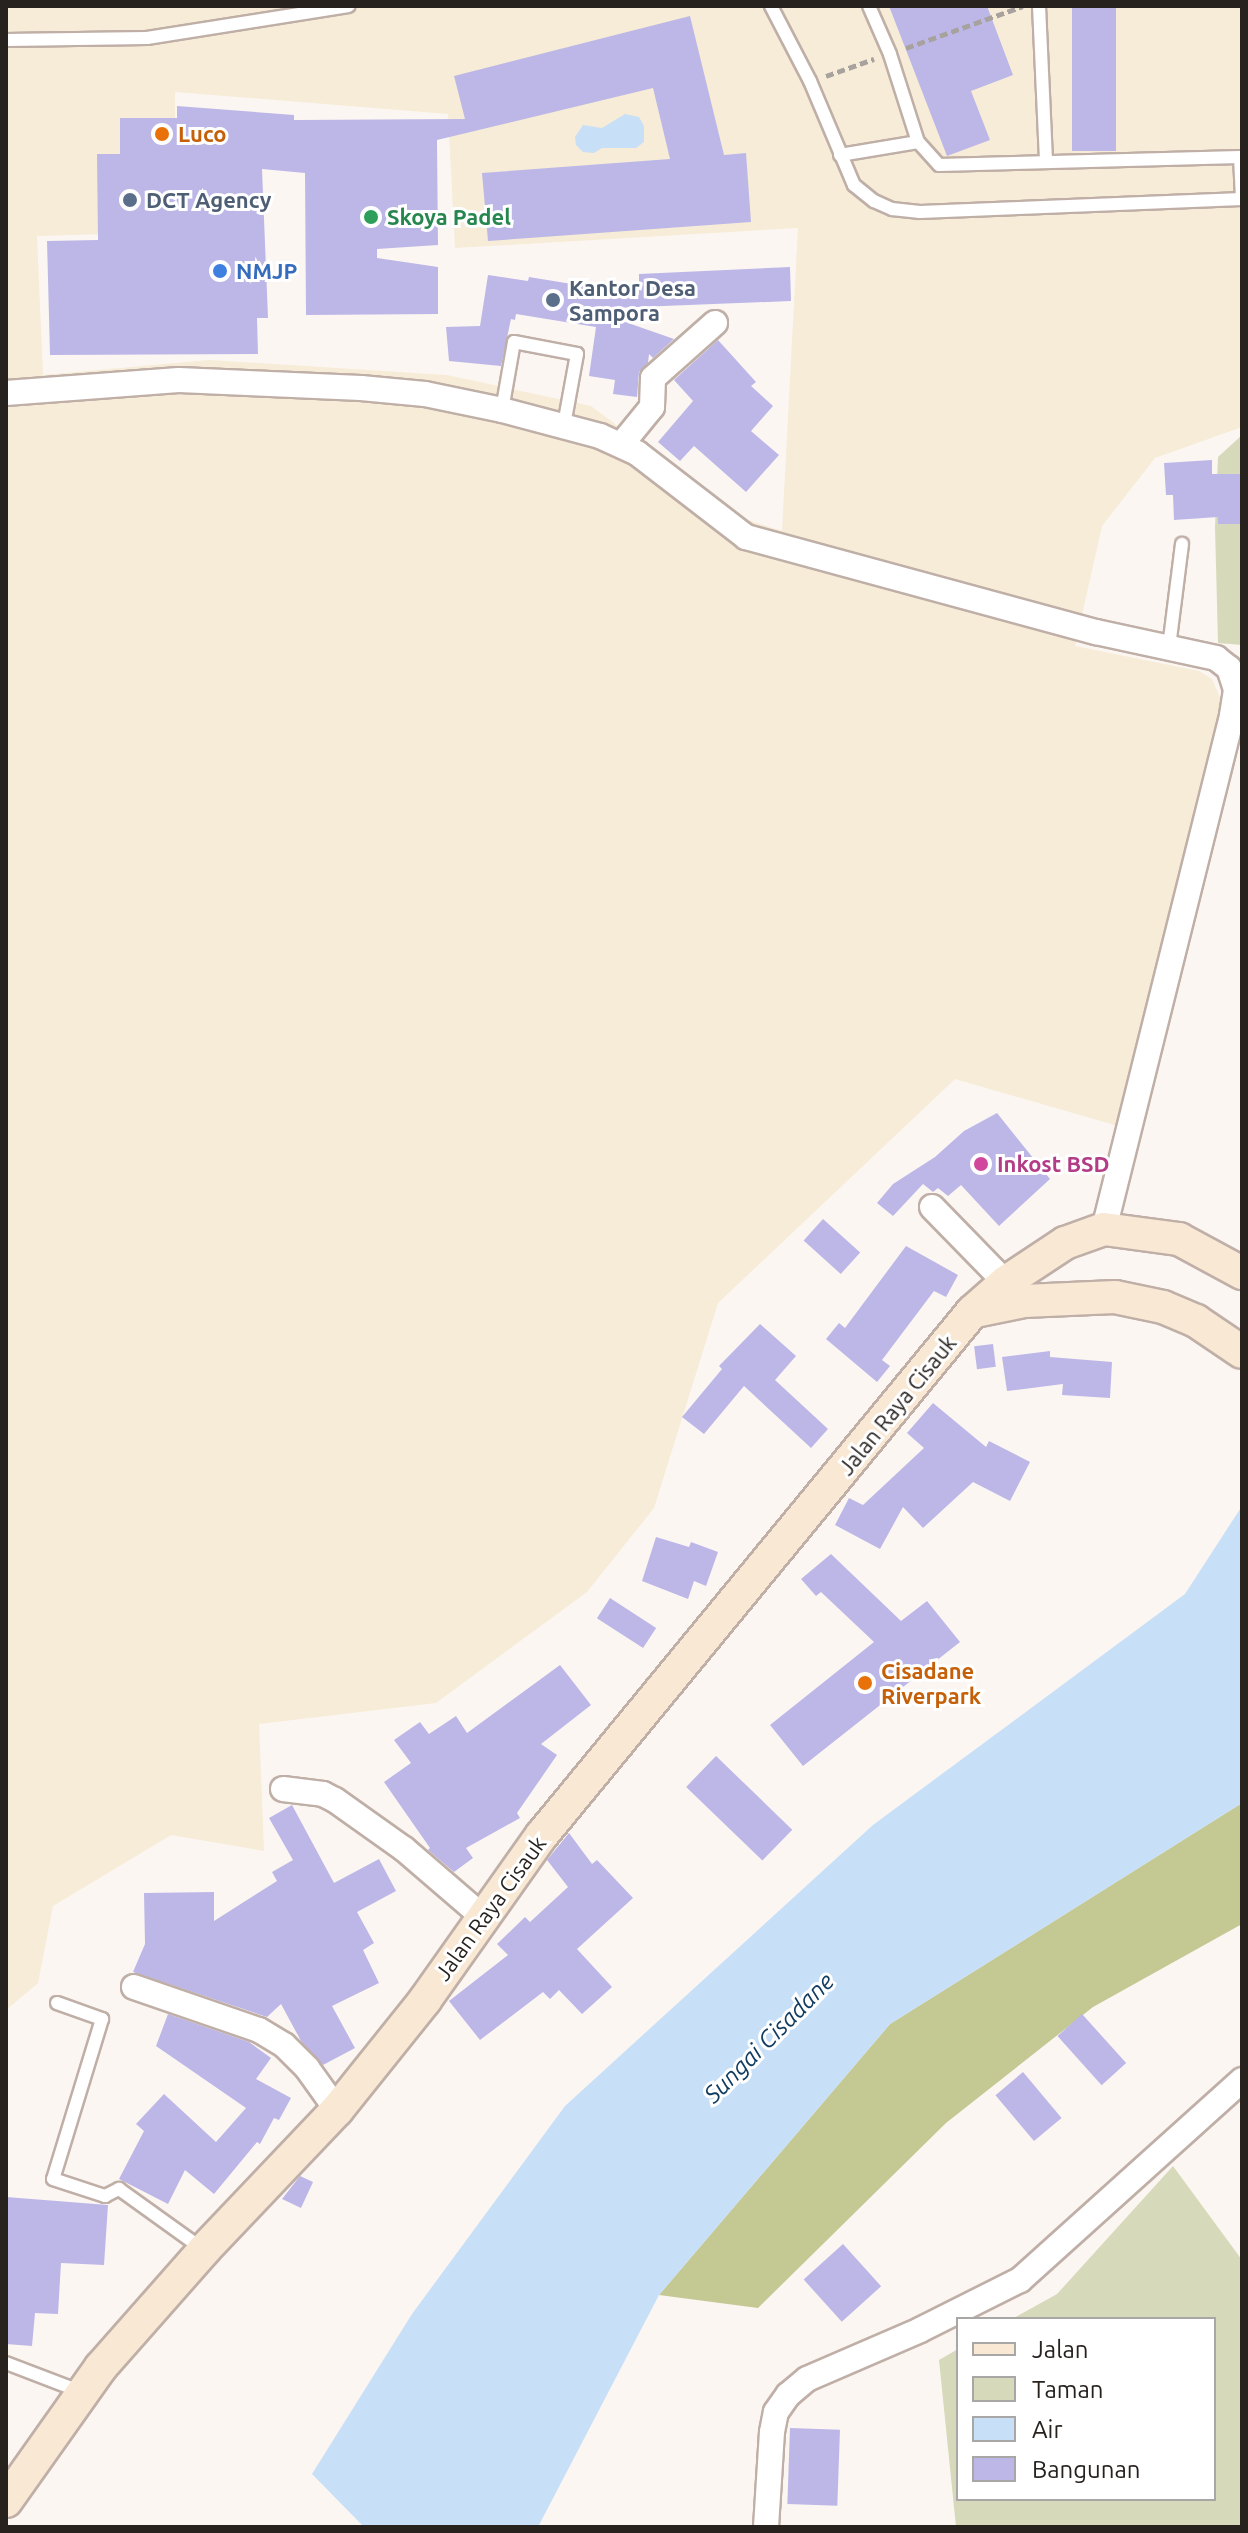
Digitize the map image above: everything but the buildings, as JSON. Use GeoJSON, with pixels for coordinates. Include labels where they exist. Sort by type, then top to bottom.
{"type":"FeatureCollection","features":[{"type":"Feature","properties":{"kind":"main road","name":"Jalan Raya Cisauk"},"geometry":{"type":"LineString","coordinates":[[6,2501],[82,2392],[204,2250],[337,2110],[425,2000],[542,1835],[972,1312],[1015,1292],[1065,1243],[1104,1229],[1179,1239],[1242,1273]]}},
{"type":"Feature","properties":{"kind":"main road","name":"Jalan Raya Cisauk"},"geometry":{"type":"LineString","coordinates":[[1015,1292],[1115,1297],[1163,1307],[1196,1321],[1242,1352]]}},
{"type":"Feature","properties":{"kind":"street"},"geometry":{"type":"LineString","coordinates":[[621,445],[652,407],[653,378],[715,323]]}},
{"type":"Feature","properties":{"kind":"street"},"geometry":{"type":"LineString","coordinates":[[6,393],[179,380],[361,388],[425,394],[502,410],[564,425],[621,445],[672,479],[703,507],[746,537],[1081,628],[1216,658],[1229,668],[1236,690],[1223,757],[1104,1229]]}},
{"type":"Feature","properties":{"kind":"street"},"geometry":{"type":"LineString","coordinates":[[932,1207],[1015,1292]]}},
{"type":"Feature","properties":{"kind":"street"},"geometry":{"type":"LineString","coordinates":[[283,1789],[323,1794],[335,1800],[404,1849],[482,1916]]}},
{"type":"Feature","properties":{"kind":"street"},"geometry":{"type":"LineString","coordinates":[[134,1987],[259,2030],[284,2045],[307,2068],[337,2110]]}},
{"type":"Feature","properties":{"kind":"street"},"geometry":{"type":"LineString","coordinates":[[766,2527],[772,2432],[776,2412],[788,2395],[807,2379],[920,2330],[1020,2280],[1242,2080]]}},
{"type":"Feature","properties":{"kind":"lane"},"geometry":{"type":"LineString","coordinates":[[6,40],[147,38],[348,6]]}},
{"type":"Feature","properties":{"kind":"lane"},"geometry":{"type":"LineString","coordinates":[[771,6],[810,81],[854,185],[874,201],[892,209],[920,212],[1242,199],[1240,157],[939,165],[918,142],[890,54],[869,6]]}},
{"type":"Feature","properties":{"kind":"lane"},"geometry":{"type":"LineString","coordinates":[[1039,6],[1046,162]]}},
{"type":"Feature","properties":{"kind":"lane"},"geometry":{"type":"LineString","coordinates":[[840,155],[918,142]]}},
{"type":"Feature","properties":{"kind":"lane"},"geometry":{"type":"LineString","coordinates":[[502,410],[514,342],[577,354],[564,425]]}},
{"type":"Feature","properties":{"kind":"lane"},"geometry":{"type":"LineString","coordinates":[[1169,647],[1182,544]]}},
{"type":"Feature","properties":{"kind":"lane"},"geometry":{"type":"LineString","coordinates":[[57,2003],[102,2019],[53,2179],[105,2196],[119,2189],[204,2250]]}},
{"type":"Feature","properties":{"kind":"lane"},"geometry":{"type":"LineString","coordinates":[[6,2363],[82,2392]]}},
{"type":"Feature","properties":{"kind":"path"},"geometry":{"type":"LineString","coordinates":[[810,81],[1023,6]]}},
{"type":"Feature","properties":{"kind":"shaded area"},"geometry":{"type":"Polygon","coordinates":[[[6,6],[1242,6],[1242,427],[1155,458],[1102,526],[1075,646],[1199,671],[1212,679],[1221,700],[1190,848],[1118,1126],[955,1079],[718,1303],[654,1508],[587,1592],[436,1703],[259,1724],[264,1851],[171,1835],[53,1906],[38,1983],[6,2010],[6,6]],[[175,92],[175,232],[37,236],[43,375],[209,360],[447,375],[591,406],[739,517],[782,531],[798,228],[455,248],[448,114],[175,92]]]}},
{"type":"Feature","properties":{"kind":"green space"},"geometry":{"type":"Polygon","coordinates":[[[1242,435],[1242,645],[1218,643],[1215,527],[1218,457],[1242,435]]]}},
{"type":"Feature","properties":{"kind":"green space"},"geometry":{"type":"Polygon","coordinates":[[[1242,1803],[1242,1924],[1093,2007],[946,2123],[758,2308],[659,2295],[890,2024],[1242,1803]]]}},
{"type":"Feature","properties":{"kind":"green space"},"geometry":{"type":"Polygon","coordinates":[[[1173,2166],[1242,2260],[1242,2527],[956,2527],[939,2360],[956,2350],[956,2501],[1216,2501],[1216,2317],[1016,2317],[1057,2294],[1173,2166]]]}},
{"type":"Feature","properties":{"kind":"water"},"geometry":{"type":"Polygon","coordinates":[[[625,114],[639,117],[644,126],[644,142],[636,148],[602,148],[594,153],[583,152],[576,145],[575,137],[583,125],[602,128],[625,114]]]}},
{"type":"Feature","properties":{"kind":"water","name":"Sungai Cisadane"},"geometry":{"type":"Polygon","coordinates":[[[1242,1506],[1242,1803],[890,2024],[659,2295],[538,2527],[364,2527],[312,2474],[412,2314],[565,2106],[873,1825],[1185,1594],[1242,1506]]]}},
{"type":"Feature","properties":{"kind":"place","name":"Luco"},"geometry":{"type":"Point","coordinates":[162,134]}},
{"type":"Feature","properties":{"kind":"place","name":"DCT Agency"},"geometry":{"type":"Point","coordinates":[130,200]}},
{"type":"Feature","properties":{"kind":"place","name":"Skoya Padel"},"geometry":{"type":"Point","coordinates":[371,217]}},
{"type":"Feature","properties":{"kind":"place","name":"NMJP"},"geometry":{"type":"Point","coordinates":[220,271]}},
{"type":"Feature","properties":{"kind":"place","name":"Kantor Desa Sampora"},"geometry":{"type":"Point","coordinates":[553,300]}},
{"type":"Feature","properties":{"kind":"place","name":"Inkost BSD"},"geometry":{"type":"Point","coordinates":[981,1164]}},
{"type":"Feature","properties":{"kind":"place","name":"Cisadane Riverpark"},"geometry":{"type":"Point","coordinates":[865,1683]}}]}
